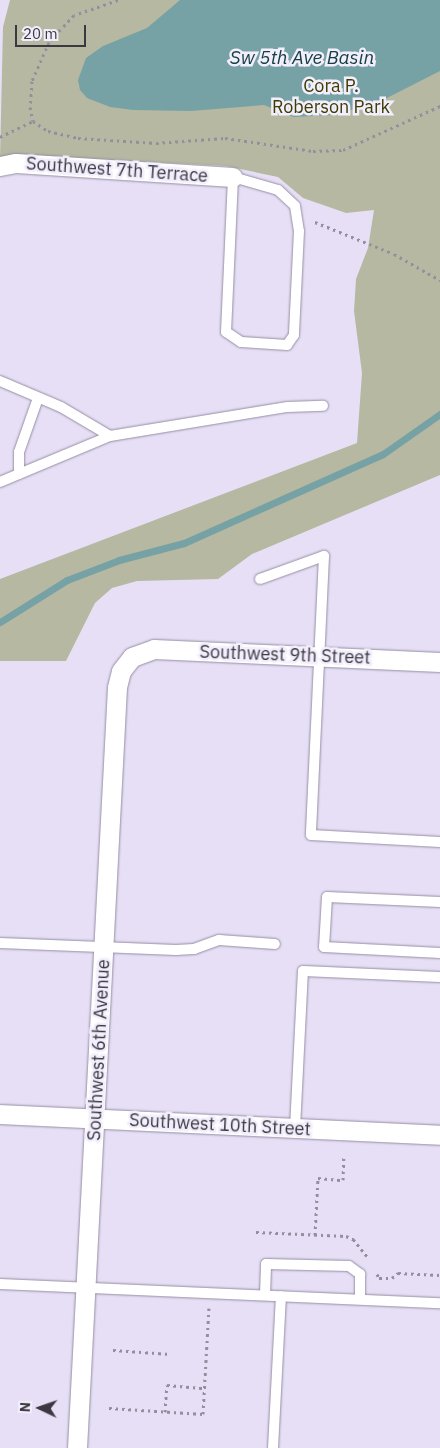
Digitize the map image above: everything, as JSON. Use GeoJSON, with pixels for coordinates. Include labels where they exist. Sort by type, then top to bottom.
{"type":"FeatureCollection","features":[{"type":"Feature","properties":{"kind":"street","name":"Southwest 7th Terrace"},"geometry":{"type":"LineString","coordinates":[[0,166],[16,163],[233,177]]}},
{"type":"Feature","properties":{"kind":"street","name":"Southwest 9th Street"},"geometry":{"type":"LineString","coordinates":[[132,657],[154,649],[440,662]]}},
{"type":"Feature","properties":{"kind":"street","name":"Southwest 6th Avenue"},"geometry":{"type":"LineString","coordinates":[[77,1448],[118,687],[122,671],[132,657]]}},
{"type":"Feature","properties":{"kind":"street","name":"Southwest 10th Street"},"geometry":{"type":"LineString","coordinates":[[0,1114],[440,1135]]}},
{"type":"Feature","properties":{"kind":"lane"},"geometry":{"type":"LineString","coordinates":[[233,177],[278,190],[295,206],[299,231],[294,335],[287,345],[241,342],[226,332],[233,177]]}},
{"type":"Feature","properties":{"kind":"lane"},"geometry":{"type":"LineString","coordinates":[[0,381],[38,398],[110,436]]}},
{"type":"Feature","properties":{"kind":"lane"},"geometry":{"type":"LineString","coordinates":[[19,474],[20,452],[38,398]]}},
{"type":"Feature","properties":{"kind":"lane"},"geometry":{"type":"LineString","coordinates":[[0,482],[110,436],[288,407],[323,406]]}},
{"type":"Feature","properties":{"kind":"lane"},"geometry":{"type":"LineString","coordinates":[[260,580],[324,556],[311,835],[440,842]]}},
{"type":"Feature","properties":{"kind":"lane"},"geometry":{"type":"LineString","coordinates":[[440,902],[327,897],[324,947],[440,953]]}},
{"type":"Feature","properties":{"kind":"lane"},"geometry":{"type":"LineString","coordinates":[[0,942],[176,950],[194,949],[219,940],[275,944]]}},
{"type":"Feature","properties":{"kind":"lane"},"geometry":{"type":"LineString","coordinates":[[295,1128],[303,970],[440,978]]}},
{"type":"Feature","properties":{"kind":"lane"},"geometry":{"type":"LineString","coordinates":[[265,1296],[266,1264],[349,1266],[360,1274],[360,1299]]}},
{"type":"Feature","properties":{"kind":"lane"},"geometry":{"type":"LineString","coordinates":[[0,1284],[440,1302]]}},
{"type":"Feature","properties":{"kind":"lane"},"geometry":{"type":"LineString","coordinates":[[273,1448],[281,1296]]}},
{"type":"Feature","properties":{"kind":"path"},"geometry":{"type":"LineString","coordinates":[[118,0],[74,15],[48,42],[32,81],[30,107],[33,121],[48,130],[78,138],[156,143],[225,138],[313,151],[333,150],[365,142],[440,106]]}},
{"type":"Feature","properties":{"kind":"path"},"geometry":{"type":"LineString","coordinates":[[0,137],[33,121]]}},
{"type":"Feature","properties":{"kind":"path"},"geometry":{"type":"LineString","coordinates":[[295,206],[316,223],[394,254],[440,280]]}},
{"type":"Feature","properties":{"kind":"path"},"geometry":{"type":"LineString","coordinates":[[315,1235],[318,1178],[343,1180],[344,1156]]}},
{"type":"Feature","properties":{"kind":"path"},"geometry":{"type":"LineString","coordinates":[[109,1408],[203,1414],[209,1302]]}},
{"type":"Feature","properties":{"kind":"path"},"geometry":{"type":"LineString","coordinates":[[112,1350],[170,1354]]}},
{"type":"Feature","properties":{"kind":"path"},"geometry":{"type":"LineString","coordinates":[[166,1412],[167,1385],[204,1388]]}},
{"type":"Feature","properties":{"kind":"green space","name":"Cora P. Roberson Park"},"geometry":{"type":"Polygon","coordinates":[[[10,0],[440,0],[440,475],[252,554],[218,579],[137,581],[112,588],[95,603],[66,661],[0,661],[0,579],[357,443],[362,373],[354,311],[356,279],[368,248],[374,210],[346,213],[303,198],[278,177],[226,166],[37,156],[0,159],[3,27],[10,0]]]}},
{"type":"Feature","properties":{"kind":"water","name":"Sw 5th Ave Basin"},"geometry":{"type":"Polygon","coordinates":[[[180,0],[440,0],[440,71],[379,102],[334,115],[293,117],[264,105],[191,111],[133,110],[110,107],[87,98],[80,90],[78,80],[86,58],[103,46],[147,28],[180,0]]]}},
{"type":"Feature","properties":{"kind":"waterway"},"geometry":{"type":"LineString","coordinates":[[0,622],[67,580],[119,560],[184,543],[383,454],[440,414]]}}]}
